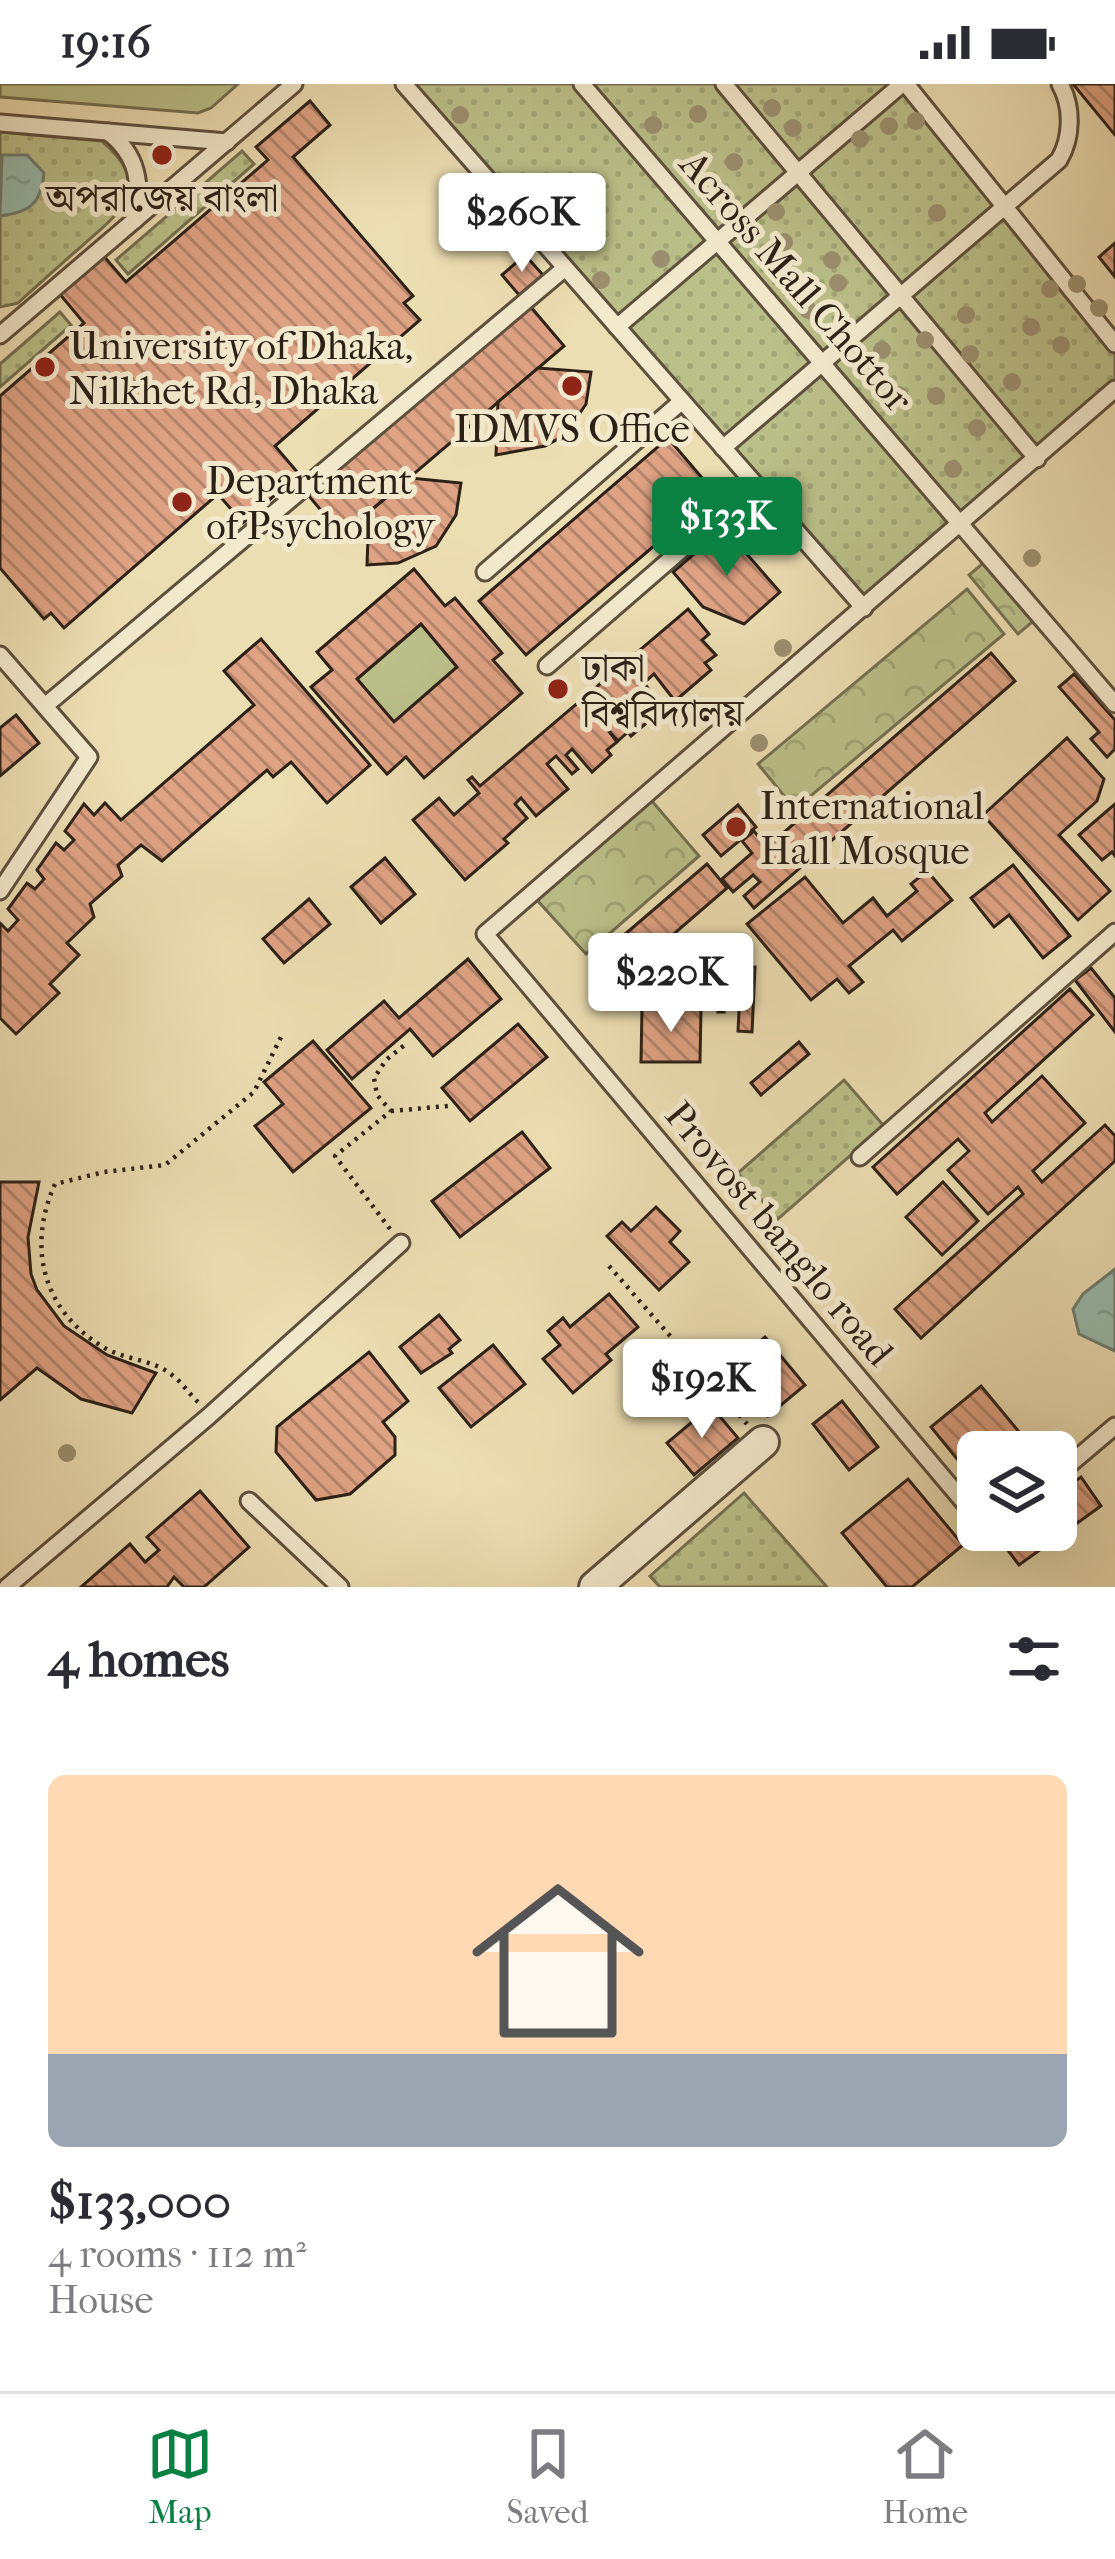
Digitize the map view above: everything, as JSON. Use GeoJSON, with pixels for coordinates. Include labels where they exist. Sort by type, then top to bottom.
{"type":"FeatureCollection","features":[{"type":"Feature","properties":{"kind":"street"},"geometry":{"type":"LineString","coordinates":[[596,1587],[763,1442]]}},
{"type":"Feature","properties":{"kind":"lane"},"geometry":{"type":"LineString","coordinates":[[0,335],[294,84]]}},
{"type":"Feature","properties":{"kind":"lane"},"geometry":{"type":"LineString","coordinates":[[404,84],[863,608],[1115,389]]}},
{"type":"Feature","properties":{"kind":"lane","name":"Across Mall Chottor"},"geometry":{"type":"LineString","coordinates":[[582,84],[1115,704]]}},
{"type":"Feature","properties":{"kind":"lane","name":"Across Mall Chottor"},"geometry":{"type":"LineString","coordinates":[[724,84],[1037,459]]}},
{"type":"Feature","properties":{"kind":"lane"},"geometry":{"type":"LineString","coordinates":[[617,327],[904,84],[1115,344]]}},
{"type":"Feature","properties":{"kind":"lane"},"geometry":{"type":"LineString","coordinates":[[723,448],[1059,160],[1067,146],[1068,110],[1060,84]]}},
{"type":"Feature","properties":{"kind":"lane"},"geometry":{"type":"LineString","coordinates":[[0,123],[227,142]]}},
{"type":"Feature","properties":{"kind":"lane"},"geometry":{"type":"LineString","coordinates":[[107,132],[134,160],[135,220]]}},
{"type":"Feature","properties":{"kind":"lane"},"geometry":{"type":"LineString","coordinates":[[45,706],[565,268]]}},
{"type":"Feature","properties":{"kind":"lane"},"geometry":{"type":"LineString","coordinates":[[0,320],[20,318]]}},
{"type":"Feature","properties":{"kind":"lane"},"geometry":{"type":"LineString","coordinates":[[485,572],[682,401]]}},
{"type":"Feature","properties":{"kind":"lane"},"geometry":{"type":"LineString","coordinates":[[547,666],[756,485]]}},
{"type":"Feature","properties":{"kind":"lane","name":"Provost banglo road"},"geometry":{"type":"LineString","coordinates":[[863,608],[485,934],[957,1493]]}},
{"type":"Feature","properties":{"kind":"lane"},"geometry":{"type":"LineString","coordinates":[[0,656],[89,757],[0,891]]}},
{"type":"Feature","properties":{"kind":"lane"},"geometry":{"type":"LineString","coordinates":[[860,1157],[1115,932]]}},
{"type":"Feature","properties":{"kind":"lane"},"geometry":{"type":"LineString","coordinates":[[7,1587],[401,1244]]}},
{"type":"Feature","properties":{"kind":"lane"},"geometry":{"type":"LineString","coordinates":[[1077,1458],[1115,1426]]}},
{"type":"Feature","properties":{"kind":"lane"},"geometry":{"type":"LineString","coordinates":[[249,1501],[340,1587]]}},
{"type":"Feature","properties":{"kind":"path"},"geometry":{"type":"LineString","coordinates":[[209,1415],[172,1374],[102,1346],[60,1305],[47,1285],[43,1266],[39,1239],[44,1208],[55,1184],[165,1165],[254,1092],[280,1037]]}},
{"type":"Feature","properties":{"kind":"path"},"geometry":{"type":"LineString","coordinates":[[391,1111],[377,1095],[374,1078],[406,1043]]}},
{"type":"Feature","properties":{"kind":"path"},"geometry":{"type":"LineString","coordinates":[[401,1244],[335,1156],[391,1111],[448,1106]]}},
{"type":"Feature","properties":{"kind":"path"},"geometry":{"type":"LineString","coordinates":[[610,1266],[763,1442]]}},
{"type":"Feature","properties":{"kind":"green space"},"geometry":{"type":"Polygon","coordinates":[[[0,84],[238,84],[198,113],[0,97],[0,84]]]}},
{"type":"Feature","properties":{"kind":"green space"},"geometry":{"type":"Polygon","coordinates":[[[406,84],[579,84],[715,240],[617,323],[406,84]]]}},
{"type":"Feature","properties":{"kind":"green space"},"geometry":{"type":"Polygon","coordinates":[[[584,84],[719,84],[794,172],[719,237],[584,84]]]}},
{"type":"Feature","properties":{"kind":"green space"},"geometry":{"type":"Polygon","coordinates":[[[728,84],[897,84],[798,168],[728,84]]]}},
{"type":"Feature","properties":{"kind":"green space"},"geometry":{"type":"Polygon","coordinates":[[[904,88],[1002,208],[902,292],[802,174],[904,88]]]}},
{"type":"Feature","properties":{"kind":"green space"},"geometry":{"type":"Polygon","coordinates":[[[0,132],[102,141],[118,157],[130,185],[127,198],[110,221],[18,303],[0,307],[0,132]]]}},
{"type":"Feature","properties":{"kind":"green space"},"geometry":{"type":"Polygon","coordinates":[[[242,151],[254,164],[128,274],[116,260],[242,151]]]}},
{"type":"Feature","properties":{"kind":"green space"},"geometry":{"type":"Polygon","coordinates":[[[798,178],[897,296],[824,358],[722,241],[798,178]]]}},
{"type":"Feature","properties":{"kind":"green space"},"geometry":{"type":"Polygon","coordinates":[[[1006,213],[1115,347],[1115,386],[1037,454],[905,297],[1006,213]]]}},
{"type":"Feature","properties":{"kind":"green space"},"geometry":{"type":"Polygon","coordinates":[[[719,244],[821,362],[723,443],[620,327],[719,244]]]}},
{"type":"Feature","properties":{"kind":"green space"},"geometry":{"type":"Polygon","coordinates":[[[902,301],[1032,459],[963,518],[829,363],[902,301]]]}},
{"type":"Feature","properties":{"kind":"green space"},"geometry":{"type":"Polygon","coordinates":[[[60,312],[71,325],[0,387],[0,364],[60,312]]]}},
{"type":"Feature","properties":{"kind":"green space"},"geometry":{"type":"Polygon","coordinates":[[[824,367],[958,522],[863,604],[727,448],[824,367]]]}},
{"type":"Feature","properties":{"kind":"green space"},"geometry":{"type":"Polygon","coordinates":[[[988,559],[1037,618],[1018,634],[969,575],[988,559]]]}},
{"type":"Feature","properties":{"kind":"green space"},"geometry":{"type":"Polygon","coordinates":[[[967,589],[1004,634],[795,809],[758,764],[967,589]]]}},
{"type":"Feature","properties":{"kind":"green space"},"geometry":{"type":"Polygon","coordinates":[[[421,624],[457,667],[394,722],[357,679],[421,624]]]}},
{"type":"Feature","properties":{"kind":"green space"},"geometry":{"type":"Polygon","coordinates":[[[651,800],[699,856],[586,954],[537,900],[651,800]]]}},
{"type":"Feature","properties":{"kind":"green space"},"geometry":{"type":"Polygon","coordinates":[[[844,1080],[884,1126],[778,1219],[738,1173],[844,1080]]]}},
{"type":"Feature","properties":{"kind":"green space"},"geometry":{"type":"Polygon","coordinates":[[[744,1493],[827,1587],[660,1587],[650,1576],[744,1493]]]}},
{"type":"Feature","properties":{"kind":"water"},"geometry":{"type":"Polygon","coordinates":[[[2,155],[27,155],[44,173],[32,205],[0,216],[2,155]]]}},
{"type":"Feature","properties":{"kind":"water"},"geometry":{"type":"Polygon","coordinates":[[[1115,1269],[1115,1351],[1079,1334],[1073,1309],[1083,1294],[1115,1269]]]}},
{"type":"Feature","properties":{"kind":"building"},"geometry":{"type":"Polygon","coordinates":[[[1073,84],[1115,84],[1115,135],[1073,84]]]}},
{"type":"Feature","properties":{"kind":"building"},"geometry":{"type":"Polygon","coordinates":[[[310,101],[330,125],[293,157],[413,296],[404,303],[420,320],[275,446],[299,474],[243,523],[218,494],[64,628],[51,613],[44,619],[0,568],[0,396],[84,323],[58,292],[102,254],[126,282],[268,160],[256,147],[310,101]]]}},
{"type":"Feature","properties":{"kind":"building"},"geometry":{"type":"Polygon","coordinates":[[[1115,243],[1115,277],[1099,257],[1115,243]]]}},
{"type":"Feature","properties":{"kind":"building"},"geometry":{"type":"Polygon","coordinates":[[[525,255],[543,275],[519,295],[502,275],[525,255]]]}},
{"type":"Feature","properties":{"kind":"building"},"geometry":{"type":"Polygon","coordinates":[[[530,306],[564,346],[342,535],[308,495],[530,306]]]}},
{"type":"Feature","properties":{"kind":"building"},"geometry":{"type":"Polygon","coordinates":[[[538,368],[591,372],[586,404],[565,435],[545,446],[496,455],[498,402],[538,368]]]}},
{"type":"Feature","properties":{"kind":"building"},"geometry":{"type":"Polygon","coordinates":[[[668,438],[715,493],[671,530],[680,541],[669,550],[661,540],[526,655],[479,601],[668,438]]]}},
{"type":"Feature","properties":{"kind":"building"},"geometry":{"type":"Polygon","coordinates":[[[410,478],[461,483],[456,515],[436,546],[398,563],[367,565],[369,512],[410,478]]]}},
{"type":"Feature","properties":{"kind":"building"},"geometry":{"type":"Polygon","coordinates":[[[724,528],[780,592],[744,624],[703,607],[673,572],[724,528]]]}},
{"type":"Feature","properties":{"kind":"building"},"geometry":{"type":"Polygon","coordinates":[[[414,569],[445,606],[455,598],[502,653],[493,660],[522,693],[424,778],[406,757],[387,774],[311,687],[332,670],[317,652],[414,569]],[[421,624],[357,679],[394,722],[457,667],[421,624]]]}},
{"type":"Feature","properties":{"kind":"building"},"geometry":{"type":"Polygon","coordinates":[[[688,609],[709,634],[702,640],[716,655],[705,663],[711,670],[675,701],[654,674],[644,683],[653,695],[634,710],[640,717],[656,704],[662,710],[618,741],[608,730],[617,742],[607,750],[611,755],[592,772],[572,749],[566,755],[578,769],[572,774],[556,756],[547,764],[568,789],[536,816],[521,798],[515,804],[527,818],[504,839],[508,843],[465,880],[413,820],[439,798],[454,815],[479,793],[468,780],[472,777],[480,786],[688,609]]]}},
{"type":"Feature","properties":{"kind":"building"},"geometry":{"type":"Polygon","coordinates":[[[261,639],[370,765],[327,803],[291,762],[273,777],[267,770],[162,861],[141,845],[118,865],[122,876],[90,904],[94,917],[67,943],[79,955],[50,984],[59,993],[16,1034],[0,1018],[0,923],[8,931],[18,920],[8,909],[27,883],[35,889],[44,879],[37,870],[56,843],[64,850],[74,840],[65,831],[84,804],[94,815],[105,803],[121,820],[254,705],[224,671],[261,639]]]}},
{"type":"Feature","properties":{"kind":"building"},"geometry":{"type":"Polygon","coordinates":[[[991,653],[1015,681],[754,908],[744,896],[760,882],[753,875],[733,892],[722,879],[752,853],[742,841],[754,831],[767,847],[991,653]]]}},
{"type":"Feature","properties":{"kind":"building"},"geometry":{"type":"Polygon","coordinates":[[[1074,674],[1115,720],[1115,749],[1107,757],[1091,739],[1099,732],[1059,687],[1074,674]]]}},
{"type":"Feature","properties":{"kind":"building"},"geometry":{"type":"Polygon","coordinates":[[[16,715],[39,743],[0,776],[0,728],[16,715]]]}},
{"type":"Feature","properties":{"kind":"building"},"geometry":{"type":"Polygon","coordinates":[[[1067,738],[1104,779],[1097,801],[1059,835],[1110,891],[1078,920],[983,815],[1067,738]]]}},
{"type":"Feature","properties":{"kind":"building"},"geometry":{"type":"Polygon","coordinates":[[[1115,804],[1115,856],[1112,852],[1102,860],[1079,835],[1115,804]]]}},
{"type":"Feature","properties":{"kind":"building"},"geometry":{"type":"Polygon","coordinates":[[[738,805],[756,827],[721,856],[703,835],[738,805]]]}},
{"type":"Feature","properties":{"kind":"building"},"geometry":{"type":"Polygon","coordinates":[[[385,858],[415,894],[381,923],[351,887],[385,858]]]}},
{"type":"Feature","properties":{"kind":"building"},"geometry":{"type":"Polygon","coordinates":[[[707,864],[727,888],[617,983],[596,959],[707,864]]]}},
{"type":"Feature","properties":{"kind":"building"},"geometry":{"type":"Polygon","coordinates":[[[1013,865],[1070,936],[1043,958],[1009,915],[994,927],[971,898],[1013,865]]]}},
{"type":"Feature","properties":{"kind":"building"},"geometry":{"type":"Polygon","coordinates":[[[927,871],[952,900],[902,941],[893,930],[849,966],[863,982],[849,993],[837,979],[811,1000],[747,924],[805,877],[843,923],[873,898],[887,916],[917,891],[911,884],[927,871]]]}},
{"type":"Feature","properties":{"kind":"building"},"geometry":{"type":"Polygon","coordinates":[[[309,899],[330,924],[284,963],[263,939],[309,899]]]}},
{"type":"Feature","properties":{"kind":"building"},"geometry":{"type":"Polygon","coordinates":[[[736,955],[749,955],[748,967],[755,967],[752,1032],[738,1031],[740,992],[724,992],[724,1012],[718,1012],[719,999],[677,997],[677,993],[695,994],[695,974],[709,975],[709,968],[735,969],[736,955]]]}},
{"type":"Feature","properties":{"kind":"building"},"geometry":{"type":"Polygon","coordinates":[[[468,959],[501,999],[433,1056],[410,1029],[352,1079],[327,1050],[384,1001],[399,1018],[468,959]]]}},
{"type":"Feature","properties":{"kind":"building"},"geometry":{"type":"Polygon","coordinates":[[[1091,968],[1115,998],[1115,1032],[1075,980],[1091,968]]]}},
{"type":"Feature","properties":{"kind":"building"},"geometry":{"type":"Polygon","coordinates":[[[1070,989],[1093,1015],[985,1113],[992,1122],[1042,1076],[1085,1123],[1033,1171],[1042,1182],[1105,1125],[1115,1136],[1115,1161],[921,1338],[895,1309],[1023,1194],[1018,1187],[988,1214],[948,1170],[969,1151],[958,1139],[897,1194],[873,1167],[1070,989]]]}},
{"type":"Feature","properties":{"kind":"building"},"geometry":{"type":"Polygon","coordinates":[[[642,1008],[701,1008],[700,1062],[641,1062],[642,1008]]]}},
{"type":"Feature","properties":{"kind":"building"},"geometry":{"type":"Polygon","coordinates":[[[518,1024],[547,1057],[470,1121],[442,1088],[518,1024]]]}},
{"type":"Feature","properties":{"kind":"building"},"geometry":{"type":"Polygon","coordinates":[[[313,1041],[371,1108],[293,1172],[255,1126],[283,1104],[264,1082],[313,1041]]]}},
{"type":"Feature","properties":{"kind":"building"},"geometry":{"type":"Polygon","coordinates":[[[799,1042],[809,1054],[761,1095],[751,1083],[799,1042]]]}},
{"type":"Feature","properties":{"kind":"building"},"geometry":{"type":"Polygon","coordinates":[[[522,1132],[550,1168],[460,1237],[432,1201],[522,1132]]]}},
{"type":"Feature","properties":{"kind":"building"},"geometry":{"type":"Polygon","coordinates":[[[0,1182],[39,1182],[28,1237],[31,1274],[64,1326],[107,1355],[156,1373],[132,1413],[81,1399],[37,1368],[0,1400],[0,1182]]]}},
{"type":"Feature","properties":{"kind":"building"},"geometry":{"type":"Polygon","coordinates":[[[943,1182],[978,1221],[942,1255],[906,1217],[943,1182]]]}},
{"type":"Feature","properties":{"kind":"building"},"geometry":{"type":"Polygon","coordinates":[[[656,1207],[680,1231],[670,1242],[689,1262],[659,1290],[607,1236],[622,1222],[631,1231],[656,1207]]]}},
{"type":"Feature","properties":{"kind":"building"},"geometry":{"type":"Polygon","coordinates":[[[609,1294],[638,1327],[606,1354],[611,1360],[573,1393],[543,1359],[560,1345],[548,1331],[563,1318],[570,1327],[609,1294]]]}},
{"type":"Feature","properties":{"kind":"building"},"geometry":{"type":"Polygon","coordinates":[[[439,1315],[460,1340],[449,1349],[452,1353],[421,1373],[400,1347],[439,1315]]]}},
{"type":"Feature","properties":{"kind":"building"},"geometry":{"type":"Polygon","coordinates":[[[765,1337],[805,1385],[768,1416],[728,1368],[765,1337]]]}},
{"type":"Feature","properties":{"kind":"building"},"geometry":{"type":"Polygon","coordinates":[[[493,1345],[525,1384],[471,1427],[439,1388],[493,1345]]]}},
{"type":"Feature","properties":{"kind":"building"},"geometry":{"type":"Polygon","coordinates":[[[369,1352],[408,1401],[383,1422],[395,1437],[395,1455],[350,1494],[316,1500],[276,1452],[277,1427],[369,1352]]]}},
{"type":"Feature","properties":{"kind":"building"},"geometry":{"type":"Polygon","coordinates":[[[981,1386],[1018,1431],[957,1431],[957,1459],[931,1427],[981,1386]]]}},
{"type":"Feature","properties":{"kind":"building"},"geometry":{"type":"Polygon","coordinates":[[[842,1401],[878,1447],[849,1470],[813,1424],[842,1401]]]}},
{"type":"Feature","properties":{"kind":"building"},"geometry":{"type":"Polygon","coordinates":[[[711,1406],[738,1438],[694,1475],[667,1443],[711,1406]]]}},
{"type":"Feature","properties":{"kind":"building"},"geometry":{"type":"Polygon","coordinates":[[[1081,1477],[1101,1506],[1077,1523],[1077,1480],[1081,1477]]]}},
{"type":"Feature","properties":{"kind":"building"},"geometry":{"type":"Polygon","coordinates":[[[908,1479],[957,1538],[957,1550],[912,1587],[887,1587],[842,1533],[908,1479]]]}},
{"type":"Feature","properties":{"kind":"building"},"geometry":{"type":"Polygon","coordinates":[[[200,1491],[249,1547],[204,1587],[184,1587],[174,1577],[167,1587],[81,1587],[130,1544],[145,1562],[159,1550],[147,1537],[200,1491]]]}},
{"type":"Feature","properties":{"kind":"building"},"geometry":{"type":"Polygon","coordinates":[[[1008,1551],[1038,1551],[1019,1565],[1008,1551]]]}},
{"type":"Feature","properties":{"kind":"place","name":"অপরাজেয় বাংলা"},"geometry":{"type":"Point","coordinates":[162,155]}},
{"type":"Feature","properties":{"kind":"place","name":"University of Dhaka, Nilkhet Rd, Dhaka"},"geometry":{"type":"Point","coordinates":[45,367]}},
{"type":"Feature","properties":{"kind":"place","name":"IDMVS Office"},"geometry":{"type":"Point","coordinates":[572,386]}},
{"type":"Feature","properties":{"kind":"place","name":"Department of Psychology"},"geometry":{"type":"Point","coordinates":[182,502]}},
{"type":"Feature","properties":{"kind":"place","name":"ঢাকা বিশ্ববিদ্যালয়"},"geometry":{"type":"Point","coordinates":[558,689]}},
{"type":"Feature","properties":{"kind":"place","name":"International Hall Mosque"},"geometry":{"type":"Point","coordinates":[736,827]}}]}
